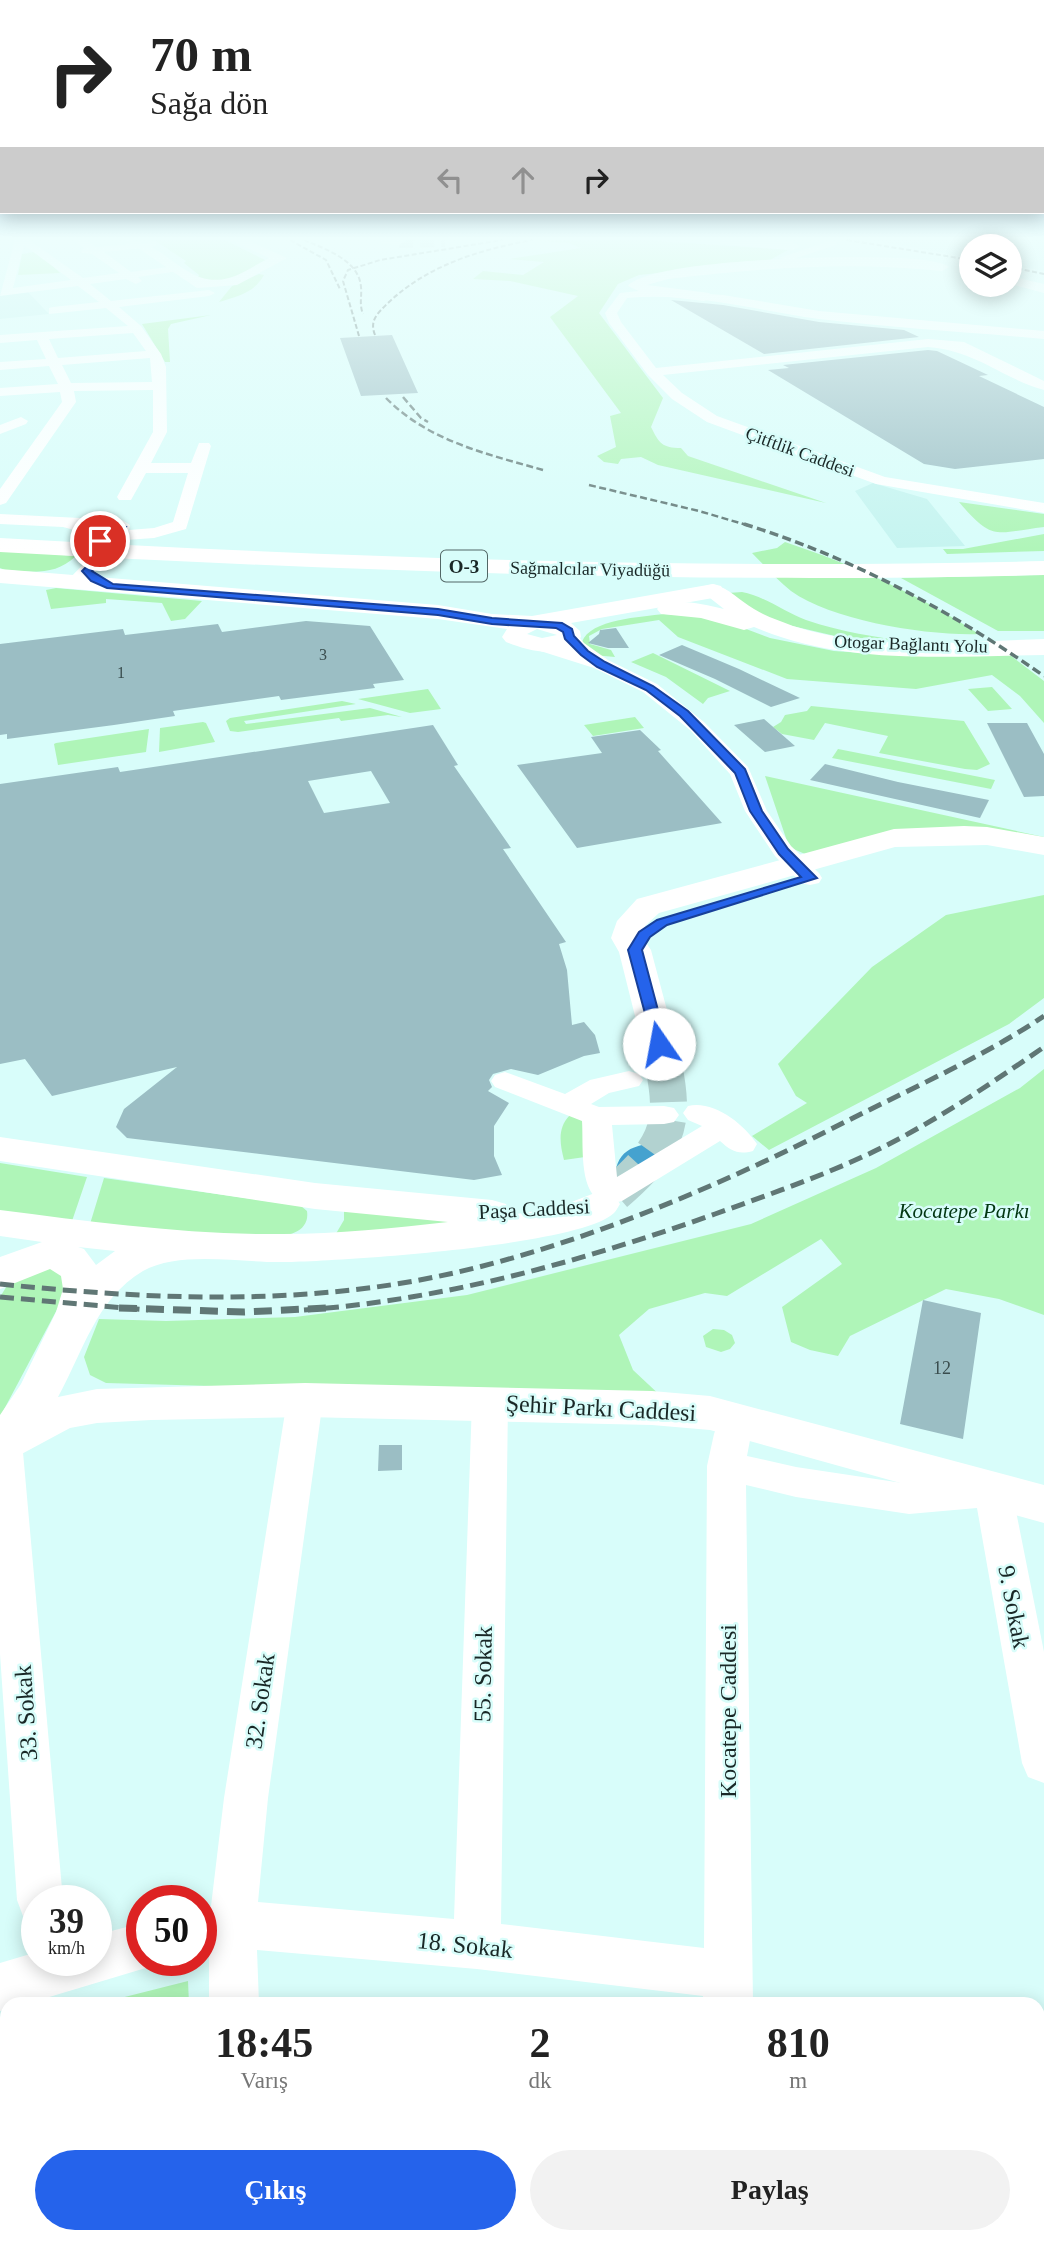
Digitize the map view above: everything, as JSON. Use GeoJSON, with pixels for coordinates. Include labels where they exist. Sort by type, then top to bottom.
{"type":"FeatureCollection","features":[{"type":"Feature","properties":{"kind":"highway","name":"Sağmalcılar Viyadüğü"},"geometry":{"type":"LineString","coordinates":[[8,540],[492,567],[639,571],[909,565]]}},
{"type":"Feature","properties":{"kind":"highway","name":"O-3"},"geometry":{"type":"LineString","coordinates":[[909,565],[1044,558]]}},
{"type":"Feature","properties":{"kind":"highway","name":"O-3"},"geometry":{"type":"LineString","coordinates":[[909,565],[1044,568]]}},
{"type":"Feature","properties":{"kind":"highway"},"geometry":{"type":"LineString","coordinates":[[713,591],[736,589],[760,594]]}},
{"type":"Feature","properties":{"kind":"highway"},"geometry":{"type":"LineString","coordinates":[[713,591],[747,616],[780,630]]}},
{"type":"Feature","properties":{"kind":"highway"},"geometry":{"type":"LineString","coordinates":[[669,609],[714,613],[751,626],[780,630]]}},
{"type":"Feature","properties":{"kind":"highway","name":"Otogar Bağlantı Yolu"},"geometry":{"type":"LineString","coordinates":[[801,612],[827,622],[905,638],[1044,640]]}},
{"type":"Feature","properties":{"kind":"highway","name":"Otogar Bağlantı Yolu"},"geometry":{"type":"LineString","coordinates":[[780,630],[817,640],[884,646],[1044,647]]}},
{"type":"Feature","properties":{"kind":"main road"},"geometry":{"type":"LineString","coordinates":[[0,576],[27,579],[76,576],[111,586],[403,611],[531,631],[559,643],[606,619],[669,609]]}},
{"type":"Feature","properties":{"kind":"main road"},"geometry":{"type":"LineString","coordinates":[[531,631],[713,591]]}},
{"type":"Feature","properties":{"kind":"main road"},"geometry":{"type":"LineString","coordinates":[[803,871],[894,838],[918,835],[988,836],[1044,846]]}},
{"type":"Feature","properties":{"kind":"main road"},"geometry":{"type":"LineString","coordinates":[[659,1044],[638,935],[649,905],[803,871],[933,848],[1003,851],[1044,860]]}},
{"type":"Feature","properties":{"kind":"main road","name":"Paşa Caddesi"},"geometry":{"type":"LineString","coordinates":[[0,1149],[315,1196],[506,1213],[600,1204],[589,1211],[563,1219],[519,1226],[363,1245],[287,1248],[215,1246],[0,1223]]}},
{"type":"Feature","properties":{"kind":"main road"},"geometry":{"type":"LineString","coordinates":[[287,1248],[310,1238],[322,1228],[324,1207],[315,1196]]}},
{"type":"Feature","properties":{"kind":"main road"},"geometry":{"type":"LineString","coordinates":[[75,1318],[95,1290],[123,1264],[163,1249],[215,1246]]}},
{"type":"Feature","properties":{"kind":"main road"},"geometry":{"type":"LineString","coordinates":[[0,1275],[28,1259],[62,1254],[70,1258],[84,1279],[83,1296],[75,1318],[30,1411],[1,1444]]}},
{"type":"Feature","properties":{"kind":"main road","name":"Şehir Parkı Caddesi"},"geometry":{"type":"LineString","coordinates":[[53,1365],[61,1376],[92,1392],[199,1401]]}},
{"type":"Feature","properties":{"kind":"main road","name":"Şehir Parkı Caddesi"},"geometry":{"type":"LineString","coordinates":[[1,1444],[41,1420],[97,1406],[305,1400],[489,1402],[652,1408],[710,1413],[736,1419],[1044,1504]]}},
{"type":"Feature","properties":{"kind":"main road","name":"Şehir Parkı Caddesi"},"geometry":{"type":"LineString","coordinates":[[993,1491],[1044,1489]]}},
{"type":"Feature","properties":{"kind":"street"},"geometry":{"type":"LineString","coordinates":[[14,345],[53,361]]}},
{"type":"Feature","properties":{"kind":"street"},"geometry":{"type":"LineString","coordinates":[[0,392],[53,361],[67,345]]}},
{"type":"Feature","properties":{"kind":"street"},"geometry":{"type":"LineString","coordinates":[[0,380],[53,361],[130,345]]}},
{"type":"Feature","properties":{"kind":"street"},"geometry":{"type":"LineString","coordinates":[[76,576],[115,543],[112,529],[128,500],[125,496],[159,436],[157,360],[149,345]]}},
{"type":"Feature","properties":{"kind":"street","name":"Çitftlik Caddesi"},"geometry":{"type":"LineString","coordinates":[[632,345],[653,372],[692,407],[712,419],[882,481],[1037,507]]}},
{"type":"Feature","properties":{"kind":"street"},"geometry":{"type":"LineString","coordinates":[[653,372],[913,345]]}},
{"type":"Feature","properties":{"kind":"street"},"geometry":{"type":"LineString","coordinates":[[948,345],[979,354]]}},
{"type":"Feature","properties":{"kind":"street"},"geometry":{"type":"LineString","coordinates":[[961,345],[1044,386]]}},
{"type":"Feature","properties":{"kind":"street"},"geometry":{"type":"LineString","coordinates":[[0,353],[53,361],[159,386]]}},
{"type":"Feature","properties":{"kind":"street"},"geometry":{"type":"LineString","coordinates":[[0,366],[53,361],[157,360]]}},
{"type":"Feature","properties":{"kind":"street"},"geometry":{"type":"LineString","coordinates":[[0,500],[21,472],[62,403],[53,361]]}},
{"type":"Feature","properties":{"kind":"street"},"geometry":{"type":"LineString","coordinates":[[0,430],[21,421]]}},
{"type":"Feature","properties":{"kind":"street"},"geometry":{"type":"LineString","coordinates":[[174,530],[180,525],[204,446]]}},
{"type":"Feature","properties":{"kind":"street"},"geometry":{"type":"LineString","coordinates":[[140,468],[197,468]]}},
{"type":"Feature","properties":{"kind":"street"},"geometry":{"type":"LineString","coordinates":[[0,473],[21,472]]}},
{"type":"Feature","properties":{"kind":"street"},"geometry":{"type":"LineString","coordinates":[[973,498],[1017,489],[1011,498],[1037,507]]}},
{"type":"Feature","properties":{"kind":"street"},"geometry":{"type":"LineString","coordinates":[[0,519],[60,521],[162,533],[196,530]]}},
{"type":"Feature","properties":{"kind":"street"},"geometry":{"type":"LineString","coordinates":[[531,631],[650,688],[684,714],[740,772],[756,811],[754,818],[769,853],[803,871]]}},
{"type":"Feature","properties":{"kind":"street"},"geometry":{"type":"LineString","coordinates":[[569,636],[576,647],[601,664]]}},
{"type":"Feature","properties":{"kind":"street"},"geometry":{"type":"LineString","coordinates":[[567,1105],[600,1086],[629,1080]]}},
{"type":"Feature","properties":{"kind":"street"},"geometry":{"type":"LineString","coordinates":[[505,1081],[596,1116],[664,1115]]}},
{"type":"Feature","properties":{"kind":"street"},"geometry":{"type":"LineString","coordinates":[[596,1116],[602,1187],[611,1194],[721,1128]]}},
{"type":"Feature","properties":{"kind":"street","name":"32. Sokak"},"geometry":{"type":"LineString","coordinates":[[217,1924],[246,1798],[305,1400]]}},
{"type":"Feature","properties":{"kind":"street","name":"55. Sokak"},"geometry":{"type":"LineString","coordinates":[[477,1945],[489,1402]]}},
{"type":"Feature","properties":{"kind":"street","name":"Kocatepe Caddesi"},"geometry":{"type":"LineString","coordinates":[[729,1990],[726,1466],[728,1443],[736,1419]]}},
{"type":"Feature","properties":{"kind":"street","name":"33. Sokak"},"geometry":{"type":"LineString","coordinates":[[1,1444],[39,1885]]}},
{"type":"Feature","properties":{"kind":"street"},"geometry":{"type":"LineString","coordinates":[[726,1466],[808,1484],[909,1499],[993,1491]]}},
{"type":"Feature","properties":{"kind":"street","name":"9. Sokak"},"geometry":{"type":"LineString","coordinates":[[993,1491],[1039,1709],[1044,1763]]}},
{"type":"Feature","properties":{"kind":"street","name":"18. Sokak"},"geometry":{"type":"LineString","coordinates":[[217,1928],[477,1945],[729,1990]]}},
{"type":"Feature","properties":{"kind":"street","name":"32. Sokak"},"geometry":{"type":"LineString","coordinates":[[217,1932],[232,1997]]}},
{"type":"Feature","properties":{"kind":"street"},"geometry":{"type":"LineString","coordinates":[[0,1987],[24,1976]]}},
{"type":"Feature","properties":{"kind":"shaded area"},"geometry":{"type":"Polygon","coordinates":[[[873,483],[927,499],[965,546],[897,548],[855,491],[873,483]]]}},
{"type":"Feature","properties":{"kind":"green space"},"geometry":{"type":"Polygon","coordinates":[[[154,345],[169,345],[170,362],[165,362],[154,345]]]}},
{"type":"Feature","properties":{"kind":"green space"},"geometry":{"type":"Polygon","coordinates":[[[570,345],[623,345],[663,398],[651,427],[662,444],[681,448],[688,456],[826,503],[658,465],[641,457],[621,459],[618,464],[604,462],[597,456],[616,447],[610,416],[621,413],[570,345]]]}},
{"type":"Feature","properties":{"kind":"green space"},"geometry":{"type":"Polygon","coordinates":[[[959,502],[1044,514],[1044,527],[996,532],[980,524],[959,502]]]}},
{"type":"Feature","properties":{"kind":"green space"},"geometry":{"type":"Polygon","coordinates":[[[1044,534],[1044,551],[947,554],[943,549],[963,549],[1044,534]]]}},
{"type":"Feature","properties":{"kind":"green space"},"geometry":{"type":"Polygon","coordinates":[[[785,542],[836,560],[885,582],[933,606],[979,634],[908,629],[855,618],[809,602],[786,587],[752,553],[777,548],[785,542]]]}},
{"type":"Feature","properties":{"kind":"green space"},"geometry":{"type":"Polygon","coordinates":[[[0,550],[76,556],[51,570],[15,571],[0,568],[0,550]]]}},
{"type":"Feature","properties":{"kind":"green space"},"geometry":{"type":"Polygon","coordinates":[[[1044,575],[1044,631],[998,631],[901,578],[1044,575]]]}},
{"type":"Feature","properties":{"kind":"green space"},"geometry":{"type":"Polygon","coordinates":[[[56,588],[202,601],[185,619],[171,621],[162,603],[106,599],[106,603],[51,609],[46,590],[56,588]]]}},
{"type":"Feature","properties":{"kind":"green space"},"geometry":{"type":"Polygon","coordinates":[[[742,592],[819,624],[859,634],[912,642],[835,636],[771,621],[728,593],[742,592]]]}},
{"type":"Feature","properties":{"kind":"green space"},"geometry":{"type":"Polygon","coordinates":[[[664,614],[717,618],[770,638],[834,651],[890,655],[1006,652],[1044,681],[1044,723],[1020,696],[992,675],[916,689],[787,679],[678,637],[659,620],[602,629],[589,636],[590,644],[611,650],[615,657],[593,655],[582,642],[595,628],[606,624],[664,614]]]}},
{"type":"Feature","properties":{"kind":"green space"},"geometry":{"type":"Polygon","coordinates":[[[653,653],[730,691],[708,698],[703,704],[666,677],[631,662],[653,653]]]}},
{"type":"Feature","properties":{"kind":"green space"},"geometry":{"type":"Polygon","coordinates":[[[992,687],[1012,709],[988,711],[968,689],[992,687]]]}},
{"type":"Feature","properties":{"kind":"green space"},"geometry":{"type":"Polygon","coordinates":[[[428,689],[441,709],[410,713],[358,699],[428,689]]]}},
{"type":"Feature","properties":{"kind":"green space"},"geometry":{"type":"Polygon","coordinates":[[[342,701],[356,704],[244,721],[246,724],[370,708],[402,717],[388,715],[341,721],[339,718],[238,732],[230,731],[226,721],[230,718],[342,701]]]}},
{"type":"Feature","properties":{"kind":"green space"},"geometry":{"type":"Polygon","coordinates":[[[811,706],[964,721],[990,764],[977,770],[965,769],[879,753],[888,736],[825,723],[814,740],[782,734],[773,727],[781,722],[785,715],[807,711],[811,706]]]}},
{"type":"Feature","properties":{"kind":"green space"},"geometry":{"type":"Polygon","coordinates":[[[635,717],[644,728],[593,736],[584,725],[635,717]]]}},
{"type":"Feature","properties":{"kind":"green space"},"geometry":{"type":"Polygon","coordinates":[[[203,722],[215,742],[159,752],[160,728],[203,722]]]}},
{"type":"Feature","properties":{"kind":"green space"},"geometry":{"type":"Polygon","coordinates":[[[149,729],[146,752],[58,765],[56,743],[149,729]]]}},
{"type":"Feature","properties":{"kind":"green space"},"geometry":{"type":"Polygon","coordinates":[[[838,749],[995,780],[991,789],[832,758],[838,749]]]}},
{"type":"Feature","properties":{"kind":"green space"},"geometry":{"type":"Polygon","coordinates":[[[765,776],[1044,837],[1044,840],[1020,835],[805,854],[789,847],[765,776]]]}},
{"type":"Feature","properties":{"kind":"green space"},"geometry":{"type":"Polygon","coordinates":[[[1044,895],[1044,998],[1009,1024],[769,1150],[752,1136],[807,1103],[796,1096],[778,1064],[872,967],[946,915],[1044,895]]]}},
{"type":"Feature","properties":{"kind":"green space","name":"Kocatepe Parkı"},"geometry":{"type":"Polygon","coordinates":[[[1044,1069],[1044,1315],[999,1299],[946,1289],[850,1336],[838,1356],[810,1350],[791,1342],[782,1307],[842,1264],[821,1239],[727,1296],[705,1293],[649,1309],[619,1335],[633,1370],[664,1399],[106,1383],[90,1375],[84,1357],[99,1319],[166,1321],[295,1317],[467,1295],[751,1224],[876,1168],[1020,1088],[1044,1069]]]}},
{"type":"Feature","properties":{"kind":"green space"},"geometry":{"type":"Polygon","coordinates":[[[570,1115],[583,1119],[585,1157],[564,1160],[561,1131],[570,1115]]]}},
{"type":"Feature","properties":{"kind":"green space"},"geometry":{"type":"Polygon","coordinates":[[[0,1163],[87,1177],[71,1224],[0,1213],[0,1163]]]}},
{"type":"Feature","properties":{"kind":"green space"},"geometry":{"type":"Polygon","coordinates":[[[104,1178],[301,1206],[307,1211],[307,1218],[305,1224],[296,1232],[271,1238],[90,1224],[104,1178]]]}},
{"type":"Feature","properties":{"kind":"green space"},"geometry":{"type":"Polygon","coordinates":[[[344,1207],[477,1223],[334,1237],[344,1220],[344,1207]]]}},
{"type":"Feature","properties":{"kind":"green space"},"geometry":{"type":"Polygon","coordinates":[[[41,1268],[54,1269],[62,1274],[65,1283],[61,1302],[0,1417],[0,1297],[10,1281],[41,1268]]]}},
{"type":"Feature","properties":{"kind":"green space"},"geometry":{"type":"Polygon","coordinates":[[[713,1329],[724,1330],[732,1335],[735,1343],[730,1349],[721,1352],[706,1347],[703,1336],[713,1329]]]}},
{"type":"Feature","properties":{"kind":"green space"},"geometry":{"type":"Polygon","coordinates":[[[188,1981],[189,1997],[125,1997],[188,1981]]]}},
{"type":"Feature","properties":{"kind":"water"},"geometry":{"type":"Polygon","coordinates":[[[665,1141],[677,1145],[614,1186],[618,1164],[627,1151],[665,1141]]]}},
{"type":"Feature","properties":{"kind":"building"},"geometry":{"type":"Polygon","coordinates":[[[342,345],[396,345],[418,393],[361,396],[342,345]]]}},
{"type":"Feature","properties":{"kind":"building"},"geometry":{"type":"Polygon","coordinates":[[[748,345],[849,345],[764,354],[748,345]]]}},
{"type":"Feature","properties":{"kind":"building"},"geometry":{"type":"Polygon","coordinates":[[[937,351],[988,375],[979,376],[1044,407],[1044,459],[955,469],[924,464],[768,370],[789,368],[783,365],[937,351]]]}},
{"type":"Feature","properties":{"kind":"building"},"geometry":{"type":"Polygon","coordinates":[[[306,621],[370,626],[404,680],[373,684],[375,688],[281,700],[279,696],[173,711],[175,716],[114,725],[7,739],[7,734],[0,735],[0,644],[123,629],[125,635],[218,624],[222,632],[306,621]]]}},
{"type":"Feature","properties":{"kind":"building"},"geometry":{"type":"Polygon","coordinates":[[[616,628],[629,648],[608,648],[588,643],[600,630],[616,628]]]}},
{"type":"Feature","properties":{"kind":"building"},"geometry":{"type":"Polygon","coordinates":[[[682,645],[800,698],[771,707],[659,655],[682,645]]]}},
{"type":"Feature","properties":{"kind":"building"},"geometry":{"type":"Polygon","coordinates":[[[764,719],[795,746],[765,752],[734,725],[764,719]]]}},
{"type":"Feature","properties":{"kind":"building"},"geometry":{"type":"Polygon","coordinates":[[[987,723],[1027,723],[1044,754],[1044,796],[1024,797],[987,723]]]}},
{"type":"Feature","properties":{"kind":"building"},"geometry":{"type":"Polygon","coordinates":[[[433,725],[458,765],[454,766],[511,848],[503,849],[566,942],[559,944],[567,970],[572,1025],[584,1022],[595,1035],[600,1053],[584,1056],[538,1075],[511,1069],[493,1074],[489,1080],[492,1087],[488,1091],[509,1103],[494,1126],[494,1156],[502,1175],[474,1180],[127,1138],[116,1127],[124,1109],[177,1067],[52,1096],[25,1059],[0,1064],[0,784],[118,767],[120,772],[433,725]],[[371,771],[308,781],[324,813],[390,803],[371,771]]]}},
{"type":"Feature","properties":{"kind":"building"},"geometry":{"type":"Polygon","coordinates":[[[640,730],[661,750],[658,751],[722,823],[577,848],[517,765],[602,753],[591,737],[640,730]]]}},
{"type":"Feature","properties":{"kind":"building"},"geometry":{"type":"Polygon","coordinates":[[[825,764],[989,800],[980,818],[810,780],[825,764]]]}},
{"type":"Feature","properties":{"kind":"building"},"geometry":{"type":"Polygon","coordinates":[[[923,1300],[981,1313],[963,1439],[900,1424],[923,1300]]]}},
{"type":"Feature","properties":{"kind":"building"},"geometry":{"type":"Polygon","coordinates":[[[379,1445],[402,1445],[402,1470],[378,1471],[379,1445]]]}},
{"type":"Feature","properties":{"kind":"tunnel"},"geometry":{"type":"LineString","coordinates":[[615,1193],[650,1158],[666,1127],[668,1092],[659,1044]]}},
{"type":"Feature","properties":{"kind":"railway"},"geometry":{"type":"LineString","coordinates":[[403,397],[421,418],[428,422]]}},
{"type":"Feature","properties":{"kind":"railway"},"geometry":{"type":"LineString","coordinates":[[386,398],[420,425],[439,435],[480,452],[543,470]]}},
{"type":"Feature","properties":{"kind":"railway"},"geometry":{"type":"LineString","coordinates":[[589,485],[748,525]]}},
{"type":"Feature","properties":{"kind":"railway"},"geometry":{"type":"LineString","coordinates":[[744,524],[748,525]]}},
{"type":"Feature","properties":{"kind":"railway"},"geometry":{"type":"LineString","coordinates":[[748,525],[824,553],[900,588],[937,608],[1044,676]]}},
{"type":"Feature","properties":{"kind":"railway"},"geometry":{"type":"LineString","coordinates":[[0,1284],[141,1295],[282,1296],[376,1287],[436,1277],[497,1262],[618,1223],[737,1174],[948,1071],[1044,1016]]}},
{"type":"Feature","properties":{"kind":"railway"},"geometry":{"type":"LineString","coordinates":[[323,1308],[409,1297],[512,1276],[715,1214],[824,1174],[887,1145],[947,1111],[1044,1047]]}},
{"type":"Feature","properties":{"kind":"railway"},"geometry":{"type":"LineString","coordinates":[[0,1297],[129,1308]]}},
{"type":"Feature","properties":{"kind":"railway"},"geometry":{"type":"LineString","coordinates":[[119,1308],[129,1308]]}},
{"type":"Feature","properties":{"kind":"railway"},"geometry":{"type":"LineString","coordinates":[[129,1308],[244,1312],[323,1308]]}},
{"type":"Feature","properties":{"kind":"railway"},"geometry":{"type":"LineString","coordinates":[[129,1308],[148,1310]]}},
{"type":"Feature","properties":{"kind":"railway"},"geometry":{"type":"LineString","coordinates":[[304,1310],[323,1308]]}},
{"type":"Feature","properties":{"kind":"route"},"geometry":{"type":"LineString","coordinates":[[100,541],[101,528],[106,525],[122,527],[115,543],[87,571],[95,579],[111,586],[438,612],[492,621],[558,625],[568,631],[576,647],[601,664],[650,688],[673,704],[740,772],[756,811],[783,851],[810,878],[662,922],[644,934],[635,950],[659,1044]]}}]}
